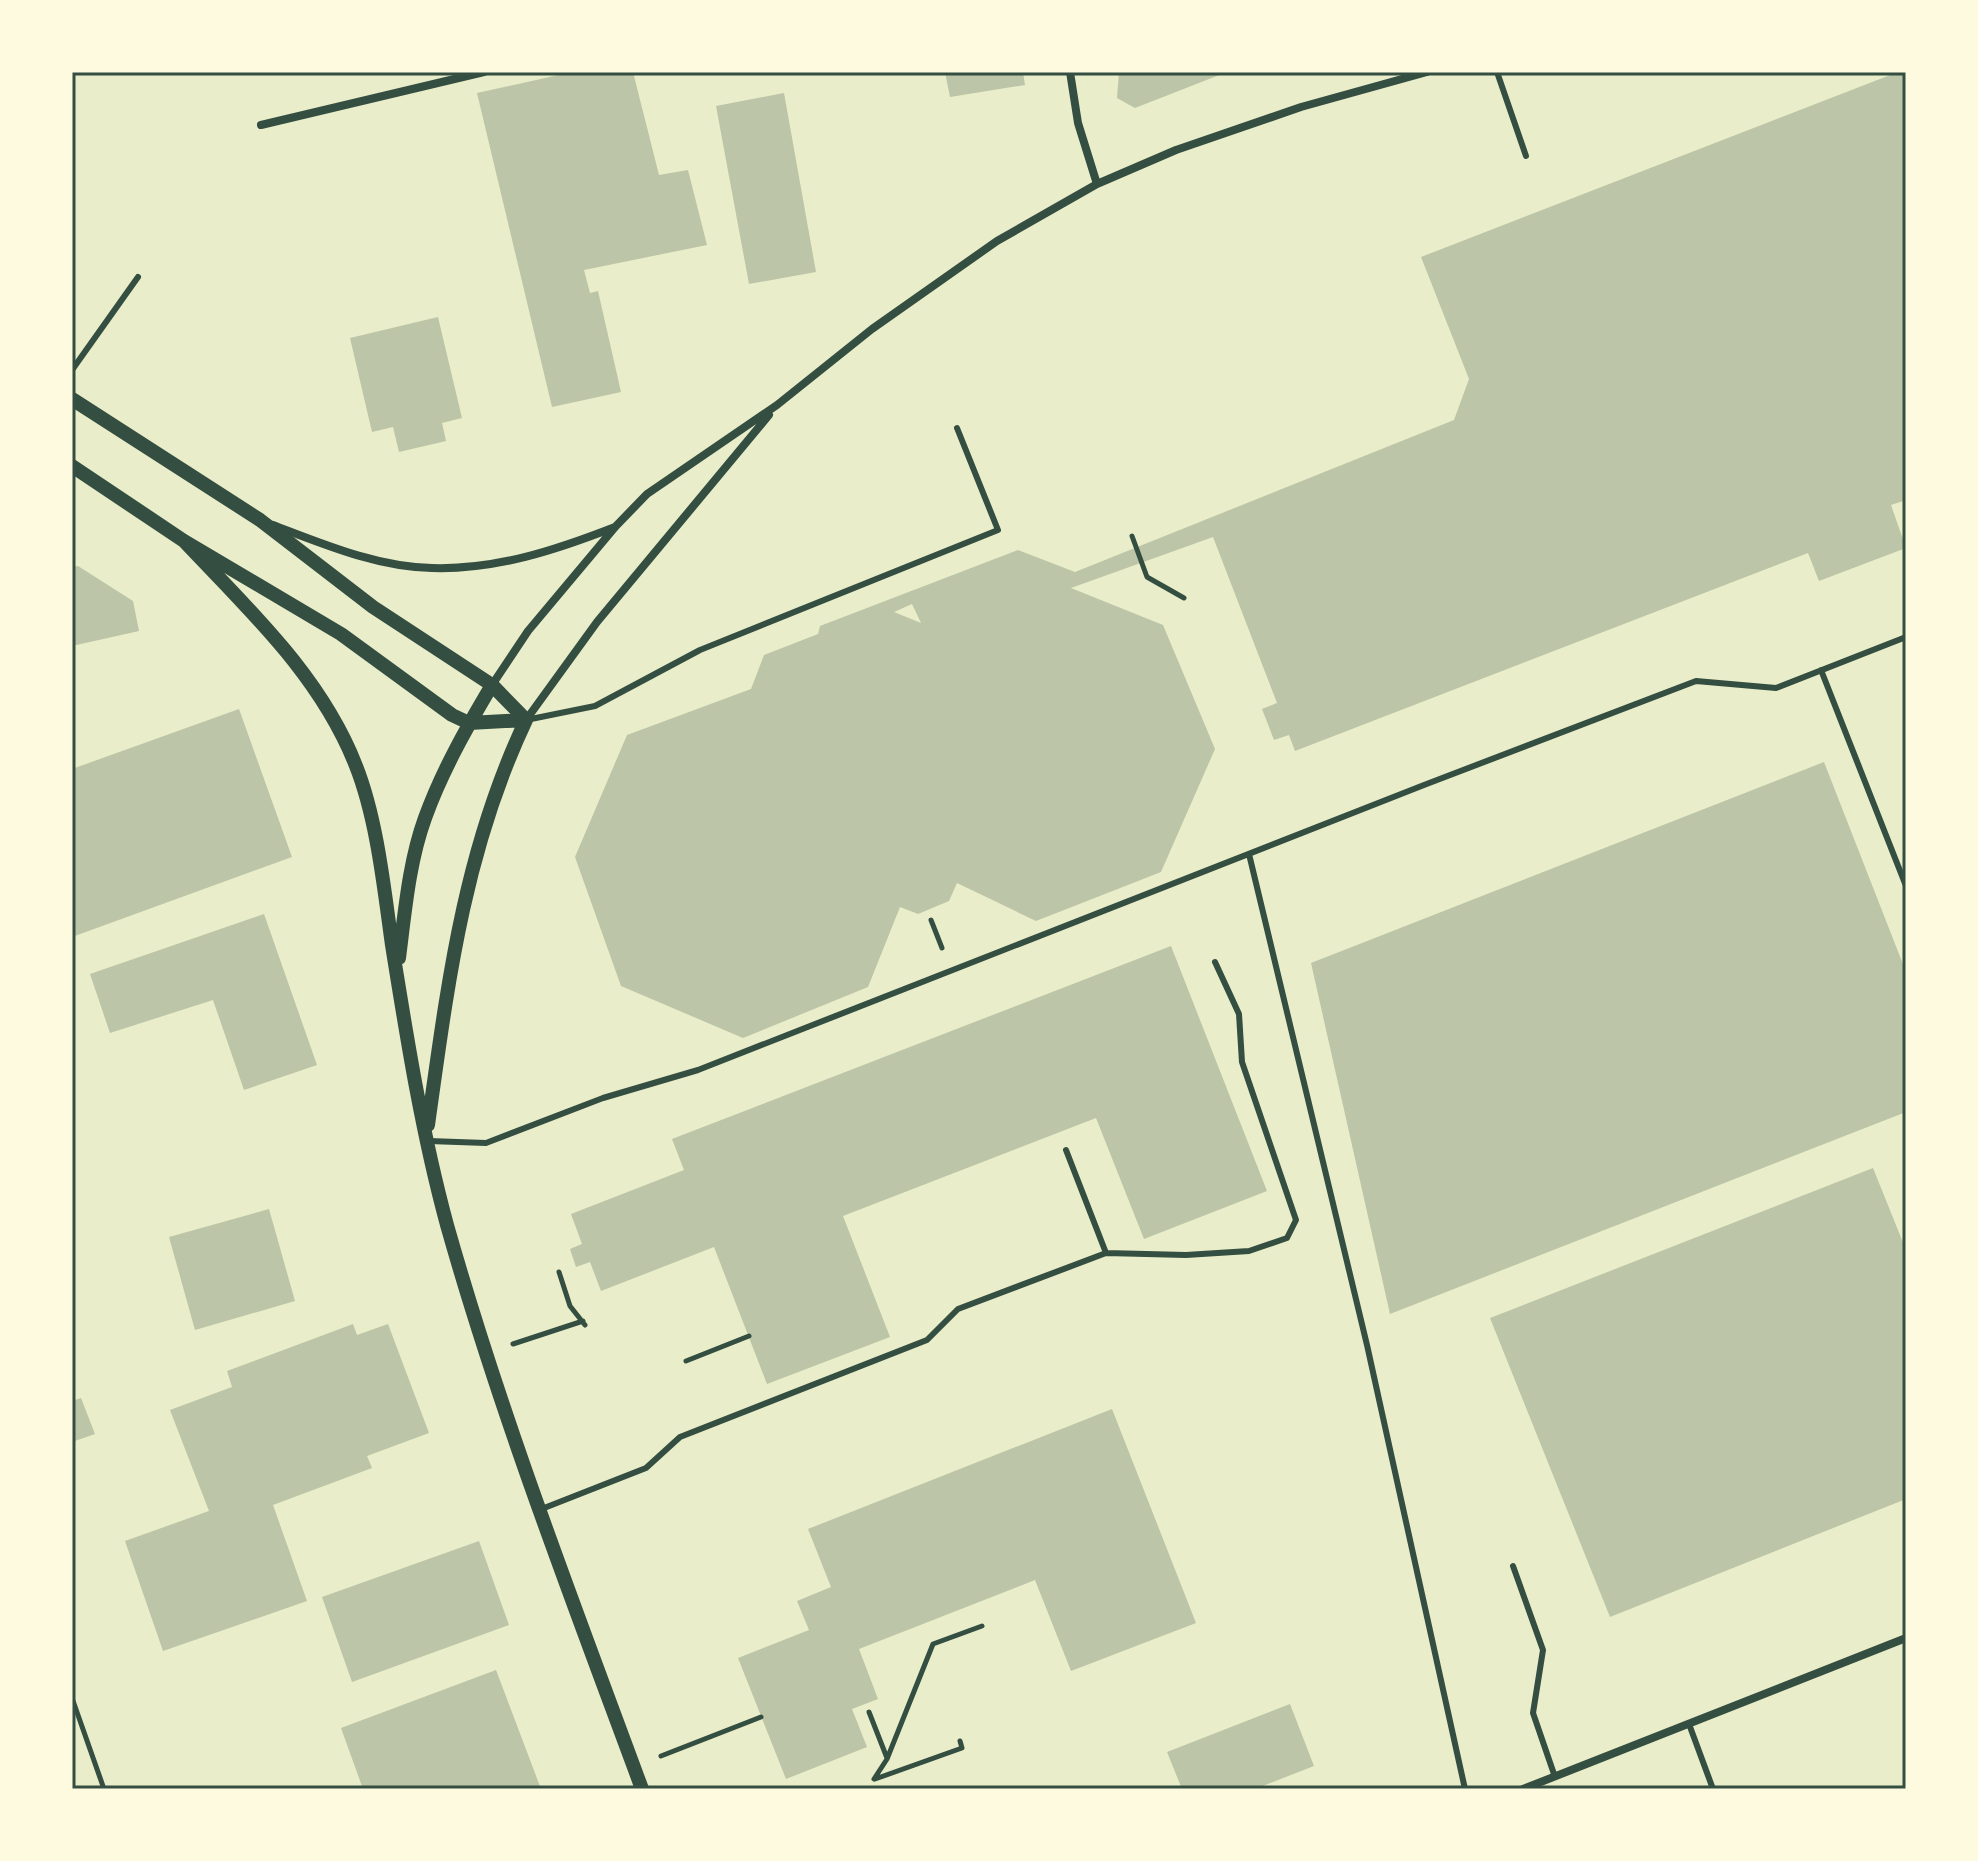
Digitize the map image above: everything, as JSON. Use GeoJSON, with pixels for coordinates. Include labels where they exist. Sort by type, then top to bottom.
{"type":"FeatureCollection","features":[{"type":"Feature","properties":{"kind":"street"},"geometry":{"type":"LineString","coordinates":[[261,125],[484,72]]}},
{"type":"Feature","properties":{"kind":"street"},"geometry":{"type":"LineString","coordinates":[[1070,72],[1078,123],[1097,184]]}},
{"type":"Feature","properties":{"kind":"street"},"geometry":{"type":"LineString","coordinates":[[397,976],[408,890],[425,818],[469,723],[528,631],[616,526],[647,494],[777,405],[872,329],[997,241],[1097,184],[1176,150],[1301,107],[1427,72]]}},
{"type":"Feature","properties":{"kind":"street"},"geometry":{"type":"LineString","coordinates":[[72,399],[260,520],[373,607],[492,685],[526,720]]}},
{"type":"Feature","properties":{"kind":"street"},"geometry":{"type":"LineString","coordinates":[[425,1141],[448,976],[464,894],[503,769],[526,720],[597,622],[777,405]]}},
{"type":"Feature","properties":{"kind":"street"},"geometry":{"type":"LineString","coordinates":[[72,466],[184,541],[341,634],[405,683],[469,723],[526,720]]}},
{"type":"Feature","properties":{"kind":"street"},"geometry":{"type":"LineString","coordinates":[[260,520],[330,547],[384,562],[430,568],[521,558],[562,548],[616,526]]}},
{"type":"Feature","properties":{"kind":"street"},"geometry":{"type":"LineString","coordinates":[[184,541],[296,661],[325,705],[356,766],[377,843],[425,1141],[485,1353],[642,1789]]}},
{"type":"Feature","properties":{"kind":"street"},"geometry":{"type":"LineString","coordinates":[[1523,1789],[1906,1638]]}},
{"type":"Feature","properties":{"kind":"lane"},"geometry":{"type":"LineString","coordinates":[[1497,72],[1526,156]]}},
{"type":"Feature","properties":{"kind":"lane"},"geometry":{"type":"LineString","coordinates":[[72,370],[138,277]]}},
{"type":"Feature","properties":{"kind":"lane"},"geometry":{"type":"LineString","coordinates":[[526,720],[595,706],[700,650],[998,530],[957,428]]}},
{"type":"Feature","properties":{"kind":"lane"},"geometry":{"type":"LineString","coordinates":[[425,1141],[486,1143],[603,1098],[698,1070],[1696,681],[1776,688],[1906,637]]}},
{"type":"Feature","properties":{"kind":"lane"},"geometry":{"type":"LineString","coordinates":[[1821,670],[1906,886]]}},
{"type":"Feature","properties":{"kind":"lane"},"geometry":{"type":"LineString","coordinates":[[1249,854],[1367,1345],[1465,1789]]}},
{"type":"Feature","properties":{"kind":"lane"},"geometry":{"type":"LineString","coordinates":[[539,1510],[646,1468],[680,1437],[927,1340],[958,1309],[1106,1253],[1186,1255],[1249,1251],[1287,1238],[1296,1220],[1242,1062],[1239,1014],[1215,962]]}},
{"type":"Feature","properties":{"kind":"lane"},"geometry":{"type":"LineString","coordinates":[[1066,1150],[1106,1253]]}},
{"type":"Feature","properties":{"kind":"lane"},"geometry":{"type":"LineString","coordinates":[[1513,1566],[1543,1650],[1533,1713],[1555,1777]]}},
{"type":"Feature","properties":{"kind":"lane"},"geometry":{"type":"LineString","coordinates":[[1689,1724],[1713,1789]]}},
{"type":"Feature","properties":{"kind":"path"},"geometry":{"type":"LineString","coordinates":[[1132,536],[1147,577],[1184,598]]}},
{"type":"Feature","properties":{"kind":"path"},"geometry":{"type":"LineString","coordinates":[[485,1353],[584,1323],[570,1306],[559,1272]]}},
{"type":"Feature","properties":{"kind":"path"},"geometry":{"type":"LineString","coordinates":[[686,1361],[749,1336]]}},
{"type":"Feature","properties":{"kind":"path"},"geometry":{"type":"LineString","coordinates":[[960,1741],[962,1748],[874,1779],[887,1759],[933,1644],[982,1626]]}},
{"type":"Feature","properties":{"kind":"path"},"geometry":{"type":"LineString","coordinates":[[72,1698],[104,1789]]}},
{"type":"Feature","properties":{"kind":"path"},"geometry":{"type":"LineString","coordinates":[[869,1712],[887,1759]]}},
{"type":"Feature","properties":{"kind":"path"},"geometry":{"type":"LineString","coordinates":[[634,1767],[761,1717]]}},
{"type":"Feature","properties":{"kind":"building"},"geometry":{"type":"Polygon","coordinates":[[[572,72],[633,72],[659,175],[688,170],[707,245],[584,270],[590,293],[598,291],[621,392],[552,407],[477,93],[572,72]]]}},
{"type":"Feature","properties":{"kind":"building"},"geometry":{"type":"Polygon","coordinates":[[[945,72],[1023,72],[1025,85],[950,97],[945,72]]]}},
{"type":"Feature","properties":{"kind":"building"},"geometry":{"type":"Polygon","coordinates":[[[1119,72],[1227,72],[1135,108],[1117,98],[1119,72]]]}},
{"type":"Feature","properties":{"kind":"building"},"geometry":{"type":"Polygon","coordinates":[[[1898,72],[1906,72],[1906,500],[1891,505],[1906,548],[1819,581],[1808,553],[1295,751],[1289,735],[1274,740],[1262,709],[1277,703],[1213,537],[1071,588],[1163,625],[1215,749],[1161,872],[1036,921],[957,883],[949,901],[918,914],[900,907],[868,987],[743,1038],[621,986],[575,857],[627,735],[751,689],[764,655],[818,634],[820,626],[1018,550],[1075,572],[1454,420],[1469,379],[1421,257],[1898,72]],[[912,604],[894,612],[921,623],[912,604]]]}},
{"type":"Feature","properties":{"kind":"building"},"geometry":{"type":"Polygon","coordinates":[[[784,93],[816,272],[749,284],[716,106],[784,93]]]}},
{"type":"Feature","properties":{"kind":"building"},"geometry":{"type":"Polygon","coordinates":[[[438,317],[462,418],[442,423],[446,441],[399,452],[393,427],[372,432],[350,338],[438,317]]]}},
{"type":"Feature","properties":{"kind":"building"},"geometry":{"type":"Polygon","coordinates":[[[78,566],[133,601],[139,631],[72,646],[72,567],[78,566]]]}},
{"type":"Feature","properties":{"kind":"building"},"geometry":{"type":"Polygon","coordinates":[[[239,709],[292,857],[72,937],[72,769],[239,709]]]}},
{"type":"Feature","properties":{"kind":"building"},"geometry":{"type":"Polygon","coordinates":[[[1824,762],[1906,972],[1906,1112],[1390,1314],[1311,963],[1824,762]]]}},
{"type":"Feature","properties":{"kind":"building"},"geometry":{"type":"Polygon","coordinates":[[[264,914],[317,1065],[244,1090],[213,1000],[110,1033],[90,974],[264,914]]]}},
{"type":"Feature","properties":{"kind":"building"},"geometry":{"type":"Polygon","coordinates":[[[1171,946],[1267,1191],[1144,1239],[1096,1118],[843,1216],[890,1337],[767,1384],[714,1247],[601,1291],[590,1262],[576,1267],[570,1249],[582,1244],[571,1214],[684,1170],[672,1139],[1171,946]]]}},
{"type":"Feature","properties":{"kind":"building"},"geometry":{"type":"Polygon","coordinates":[[[1873,1168],[1906,1250],[1906,1499],[1610,1617],[1490,1318],[1873,1168]]]}},
{"type":"Feature","properties":{"kind":"building"},"geometry":{"type":"Polygon","coordinates":[[[269,1209],[295,1301],[195,1330],[169,1237],[269,1209]]]}},
{"type":"Feature","properties":{"kind":"building"},"geometry":{"type":"Polygon","coordinates":[[[353,1324],[357,1335],[388,1324],[429,1433],[367,1456],[372,1468],[273,1505],[307,1601],[163,1651],[125,1541],[209,1511],[170,1410],[232,1387],[227,1371],[353,1324]]]}},
{"type":"Feature","properties":{"kind":"building"},"geometry":{"type":"Polygon","coordinates":[[[81,1398],[95,1434],[72,1442],[72,1401],[81,1398]]]}},
{"type":"Feature","properties":{"kind":"building"},"geometry":{"type":"Polygon","coordinates":[[[1112,1409],[1196,1623],[1071,1671],[1035,1580],[859,1649],[878,1699],[852,1709],[867,1747],[786,1779],[738,1658],[809,1630],[797,1601],[831,1587],[808,1529],[1112,1409]]]}},
{"type":"Feature","properties":{"kind":"building"},"geometry":{"type":"Polygon","coordinates":[[[479,1541],[509,1625],[352,1682],[322,1597],[479,1541]]]}},
{"type":"Feature","properties":{"kind":"building"},"geometry":{"type":"Polygon","coordinates":[[[496,1670],[541,1789],[363,1789],[341,1728],[496,1670]]]}},
{"type":"Feature","properties":{"kind":"building"},"geometry":{"type":"Polygon","coordinates":[[[1290,1704],[1314,1766],[1255,1789],[1182,1789],[1167,1752],[1290,1704]]]}}]}
